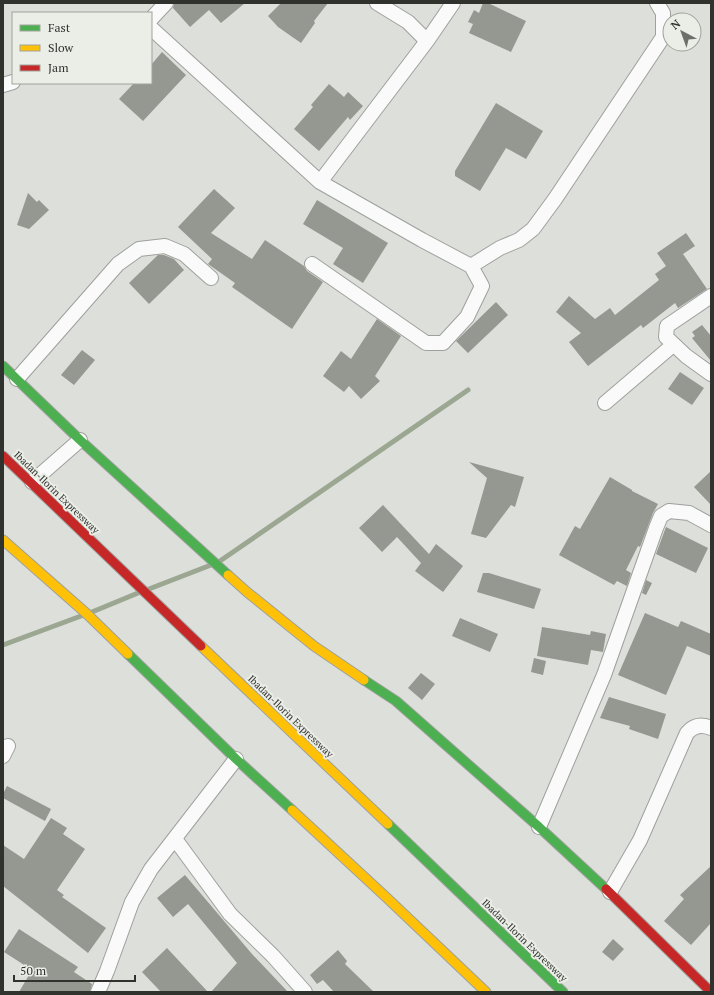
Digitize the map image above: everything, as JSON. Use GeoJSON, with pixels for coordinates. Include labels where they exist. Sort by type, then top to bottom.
{"type":"FeatureCollection","features":[{"type":"Feature","properties":{"kind":"main road"},"geometry":{"type":"LineString","coordinates":[[3,366],[80,440],[247,592],[314,646],[396,701],[539,827],[610,892],[711,992]]}},
{"type":"Feature","properties":{"kind":"main road","name":"Ibadan-Ilorin Expressway"},"geometry":{"type":"LineString","coordinates":[[3,456],[32,482],[563,992]]}},
{"type":"Feature","properties":{"kind":"main road"},"geometry":{"type":"LineString","coordinates":[[3,540],[87,614],[236,758],[388,898],[486,992]]}},
{"type":"Feature","properties":{"kind":"street"},"geometry":{"type":"LineString","coordinates":[[152,19],[166,3]]}},
{"type":"Feature","properties":{"kind":"street"},"geometry":{"type":"LineString","coordinates":[[377,3],[408,22],[427,41]]}},
{"type":"Feature","properties":{"kind":"street"},"geometry":{"type":"LineString","coordinates":[[320,182],[427,41],[453,3]]}},
{"type":"Feature","properties":{"kind":"street"},"geometry":{"type":"LineString","coordinates":[[471,266],[500,248],[519,240],[533,229],[555,199],[663,37],[663,13],[657,3]]}},
{"type":"Feature","properties":{"kind":"street"},"geometry":{"type":"LineString","coordinates":[[152,29],[320,182],[471,266],[482,286],[467,317],[443,343],[426,343],[312,264]]}},
{"type":"Feature","properties":{"kind":"street"},"geometry":{"type":"LineString","coordinates":[[17,380],[118,264],[139,249],[165,246],[184,254],[211,278]]}},
{"type":"Feature","properties":{"kind":"street"},"geometry":{"type":"LineString","coordinates":[[711,296],[667,326],[666,337],[686,356],[711,374]]}},
{"type":"Feature","properties":{"kind":"street"},"geometry":{"type":"LineString","coordinates":[[605,403],[673,345]]}},
{"type":"Feature","properties":{"kind":"street"},"geometry":{"type":"LineString","coordinates":[[32,482],[80,440]]}},
{"type":"Feature","properties":{"kind":"street"},"geometry":{"type":"LineString","coordinates":[[539,827],[604,675],[661,516],[669,511],[689,513],[711,525]]}},
{"type":"Feature","properties":{"kind":"street"},"geometry":{"type":"LineString","coordinates":[[610,892],[640,840],[687,732],[691,728],[697,726],[711,728]]}},
{"type":"Feature","properties":{"kind":"street"},"geometry":{"type":"LineString","coordinates":[[98,992],[132,902],[151,869],[236,758]]}},
{"type":"Feature","properties":{"kind":"street"},"geometry":{"type":"LineString","coordinates":[[175,839],[230,914],[273,956],[305,992]]}},
{"type":"Feature","properties":{"kind":"building"},"geometry":{"type":"Polygon","coordinates":[[[174,3],[245,3],[221,23],[209,10],[190,27],[173,8],[174,3]]]}},
{"type":"Feature","properties":{"kind":"building"},"geometry":{"type":"Polygon","coordinates":[[[281,3],[328,3],[314,21],[315,23],[301,43],[278,27],[268,16],[281,3]]]}},
{"type":"Feature","properties":{"kind":"building"},"geometry":{"type":"Polygon","coordinates":[[[483,3],[488,3],[526,21],[511,52],[469,33],[473,24],[468,22],[474,10],[479,13],[483,3]]]}},
{"type":"Feature","properties":{"kind":"building"},"geometry":{"type":"Polygon","coordinates":[[[162,52],[186,75],[143,121],[119,99],[133,84],[152,84],[152,64],[162,52]]]}},
{"type":"Feature","properties":{"kind":"building"},"geometry":{"type":"Polygon","coordinates":[[[329,84],[344,97],[348,92],[363,106],[350,120],[348,117],[319,151],[294,129],[313,107],[311,105],[329,84]]]}},
{"type":"Feature","properties":{"kind":"building"},"geometry":{"type":"Polygon","coordinates":[[[496,103],[543,131],[526,159],[506,148],[480,191],[455,176],[455,171],[496,103]]]}},
{"type":"Feature","properties":{"kind":"building"},"geometry":{"type":"Polygon","coordinates":[[[214,189],[235,208],[211,233],[252,259],[265,240],[304,266],[307,271],[323,282],[292,329],[232,287],[235,283],[208,264],[212,259],[178,227],[214,189]]]}},
{"type":"Feature","properties":{"kind":"building"},"geometry":{"type":"Polygon","coordinates":[[[28,193],[37,202],[39,200],[49,210],[29,229],[17,225],[28,193]]]}},
{"type":"Feature","properties":{"kind":"building"},"geometry":{"type":"Polygon","coordinates":[[[317,200],[388,243],[363,283],[333,264],[343,248],[303,224],[317,200]]]}},
{"type":"Feature","properties":{"kind":"building"},"geometry":{"type":"Polygon","coordinates":[[[686,233],[695,246],[683,254],[707,289],[678,308],[675,303],[643,328],[641,325],[588,366],[569,342],[581,333],[556,312],[569,296],[595,319],[610,308],[615,315],[659,280],[655,274],[666,266],[657,253],[686,233]]]}},
{"type":"Feature","properties":{"kind":"building"},"geometry":{"type":"Polygon","coordinates":[[[158,255],[164,255],[174,259],[184,270],[149,304],[129,283],[158,255]]]}},
{"type":"Feature","properties":{"kind":"building"},"geometry":{"type":"Polygon","coordinates":[[[496,302],[508,315],[468,353],[456,341],[496,302]]]}},
{"type":"Feature","properties":{"kind":"building"},"geometry":{"type":"Polygon","coordinates":[[[377,319],[401,336],[375,376],[380,381],[361,399],[349,386],[344,392],[323,376],[341,351],[351,359],[377,319]]]}},
{"type":"Feature","properties":{"kind":"building"},"geometry":{"type":"Polygon","coordinates":[[[702,325],[711,336],[711,361],[692,338],[695,336],[692,332],[702,325]]]}},
{"type":"Feature","properties":{"kind":"building"},"geometry":{"type":"Polygon","coordinates":[[[82,350],[95,360],[74,385],[61,375],[82,350]]]}},
{"type":"Feature","properties":{"kind":"building"},"geometry":{"type":"Polygon","coordinates":[[[680,372],[704,388],[692,405],[668,389],[680,372]]]}},
{"type":"Feature","properties":{"kind":"building"},"geometry":{"type":"Polygon","coordinates":[[[469,462],[524,477],[515,507],[511,505],[486,538],[471,534],[487,478],[469,462]]]}},
{"type":"Feature","properties":{"kind":"building"},"geometry":{"type":"Polygon","coordinates":[[[711,471],[711,505],[694,487],[711,471]]]}},
{"type":"Feature","properties":{"kind":"building"},"geometry":{"type":"Polygon","coordinates":[[[610,477],[632,491],[658,504],[640,547],[638,546],[626,570],[631,573],[627,586],[617,581],[614,585],[559,555],[575,526],[580,529],[610,477]]]}},
{"type":"Feature","properties":{"kind":"building"},"geometry":{"type":"Polygon","coordinates":[[[383,505],[429,554],[436,544],[463,566],[443,592],[415,571],[421,563],[397,537],[382,552],[359,528],[383,505]]]}},
{"type":"Feature","properties":{"kind":"building"},"geometry":{"type":"Polygon","coordinates":[[[666,527],[708,548],[696,573],[656,554],[666,527]]]}},
{"type":"Feature","properties":{"kind":"building"},"geometry":{"type":"Polygon","coordinates":[[[483,573],[489,573],[541,589],[534,609],[477,592],[483,573]]]}},
{"type":"Feature","properties":{"kind":"building"},"geometry":{"type":"Polygon","coordinates":[[[646,580],[652,583],[646,595],[642,593],[646,580]]]}},
{"type":"Feature","properties":{"kind":"building"},"geometry":{"type":"Polygon","coordinates":[[[645,613],[678,627],[681,621],[711,634],[711,656],[687,646],[666,695],[618,675],[645,613]]]}},
{"type":"Feature","properties":{"kind":"building"},"geometry":{"type":"Polygon","coordinates":[[[460,618],[498,634],[490,652],[452,636],[460,618]]]}},
{"type":"Feature","properties":{"kind":"building"},"geometry":{"type":"Polygon","coordinates":[[[542,627],[590,635],[591,631],[606,634],[603,652],[591,650],[588,665],[537,656],[542,627]]]}},
{"type":"Feature","properties":{"kind":"building"},"geometry":{"type":"Polygon","coordinates":[[[534,658],[546,661],[543,675],[531,672],[534,658]]]}},
{"type":"Feature","properties":{"kind":"building"},"geometry":{"type":"Polygon","coordinates":[[[421,673],[435,684],[422,700],[408,688],[421,673]]]}},
{"type":"Feature","properties":{"kind":"building"},"geometry":{"type":"Polygon","coordinates":[[[609,697],[666,714],[658,739],[629,729],[630,726],[600,718],[609,697]]]}},
{"type":"Feature","properties":{"kind":"building"},"geometry":{"type":"Polygon","coordinates":[[[7,786],[51,809],[45,821],[3,798],[3,794],[7,786]]]}},
{"type":"Feature","properties":{"kind":"building"},"geometry":{"type":"Polygon","coordinates":[[[51,818],[67,828],[63,834],[85,849],[57,890],[64,895],[62,897],[106,928],[88,953],[3,886],[3,845],[24,859],[51,818]]]}},
{"type":"Feature","properties":{"kind":"building"},"geometry":{"type":"Polygon","coordinates":[[[711,866],[711,923],[691,945],[664,921],[684,899],[680,895],[711,866]]]}},
{"type":"Feature","properties":{"kind":"building"},"geometry":{"type":"Polygon","coordinates":[[[185,875],[252,954],[288,992],[211,992],[237,963],[188,904],[173,917],[157,898],[185,875]]]}},
{"type":"Feature","properties":{"kind":"building"},"geometry":{"type":"Polygon","coordinates":[[[19,929],[78,967],[74,972],[92,984],[90,992],[19,992],[32,970],[4,952],[19,929]]]}},
{"type":"Feature","properties":{"kind":"building"},"geometry":{"type":"Polygon","coordinates":[[[613,939],[624,949],[613,961],[602,952],[613,939]]]}},
{"type":"Feature","properties":{"kind":"building"},"geometry":{"type":"Polygon","coordinates":[[[167,948],[208,992],[161,992],[142,972],[167,948]]]}},
{"type":"Feature","properties":{"kind":"building"},"geometry":{"type":"Polygon","coordinates":[[[338,950],[347,961],[345,964],[374,992],[334,992],[323,980],[317,984],[310,975],[338,950]]]}},
{"type":"Feature","properties":{"kind":"waterway"},"geometry":{"type":"LineString","coordinates":[[220,561],[468,390]]}},
{"type":"Feature","properties":{"kind":"waterway"},"geometry":{"type":"LineString","coordinates":[[149,589],[211,565]]}},
{"type":"Feature","properties":{"kind":"waterway"},"geometry":{"type":"LineString","coordinates":[[92,612],[138,593]]}},
{"type":"Feature","properties":{"kind":"waterway"},"geometry":{"type":"LineString","coordinates":[[3,645],[81,616]]}},
{"type":"Feature","properties":{"kind":"traffic: fast"},"geometry":{"type":"LineString","coordinates":[[3,366],[80,440],[228,575]]}},
{"type":"Feature","properties":{"kind":"traffic: fast"},"geometry":{"type":"LineString","coordinates":[[128,654],[236,759],[292,810]]}},
{"type":"Feature","properties":{"kind":"traffic: fast"},"geometry":{"type":"LineString","coordinates":[[364,680],[396,701],[539,827],[606,889]]}},
{"type":"Feature","properties":{"kind":"traffic: fast"},"geometry":{"type":"LineString","coordinates":[[388,824],[563,992]]}},
{"type":"Feature","properties":{"kind":"traffic: slow"},"geometry":{"type":"LineString","coordinates":[[3,540],[87,614],[128,654]]}},
{"type":"Feature","properties":{"kind":"traffic: slow"},"geometry":{"type":"LineString","coordinates":[[228,575],[314,646],[364,680]]}},
{"type":"Feature","properties":{"kind":"traffic: slow"},"geometry":{"type":"LineString","coordinates":[[201,646],[388,824]]}},
{"type":"Feature","properties":{"kind":"traffic: slow"},"geometry":{"type":"LineString","coordinates":[[292,810],[486,992]]}},
{"type":"Feature","properties":{"kind":"traffic: jam"},"geometry":{"type":"LineString","coordinates":[[3,456],[201,646]]}},
{"type":"Feature","properties":{"kind":"traffic: jam"},"geometry":{"type":"LineString","coordinates":[[606,889],[711,992]]}}]}
